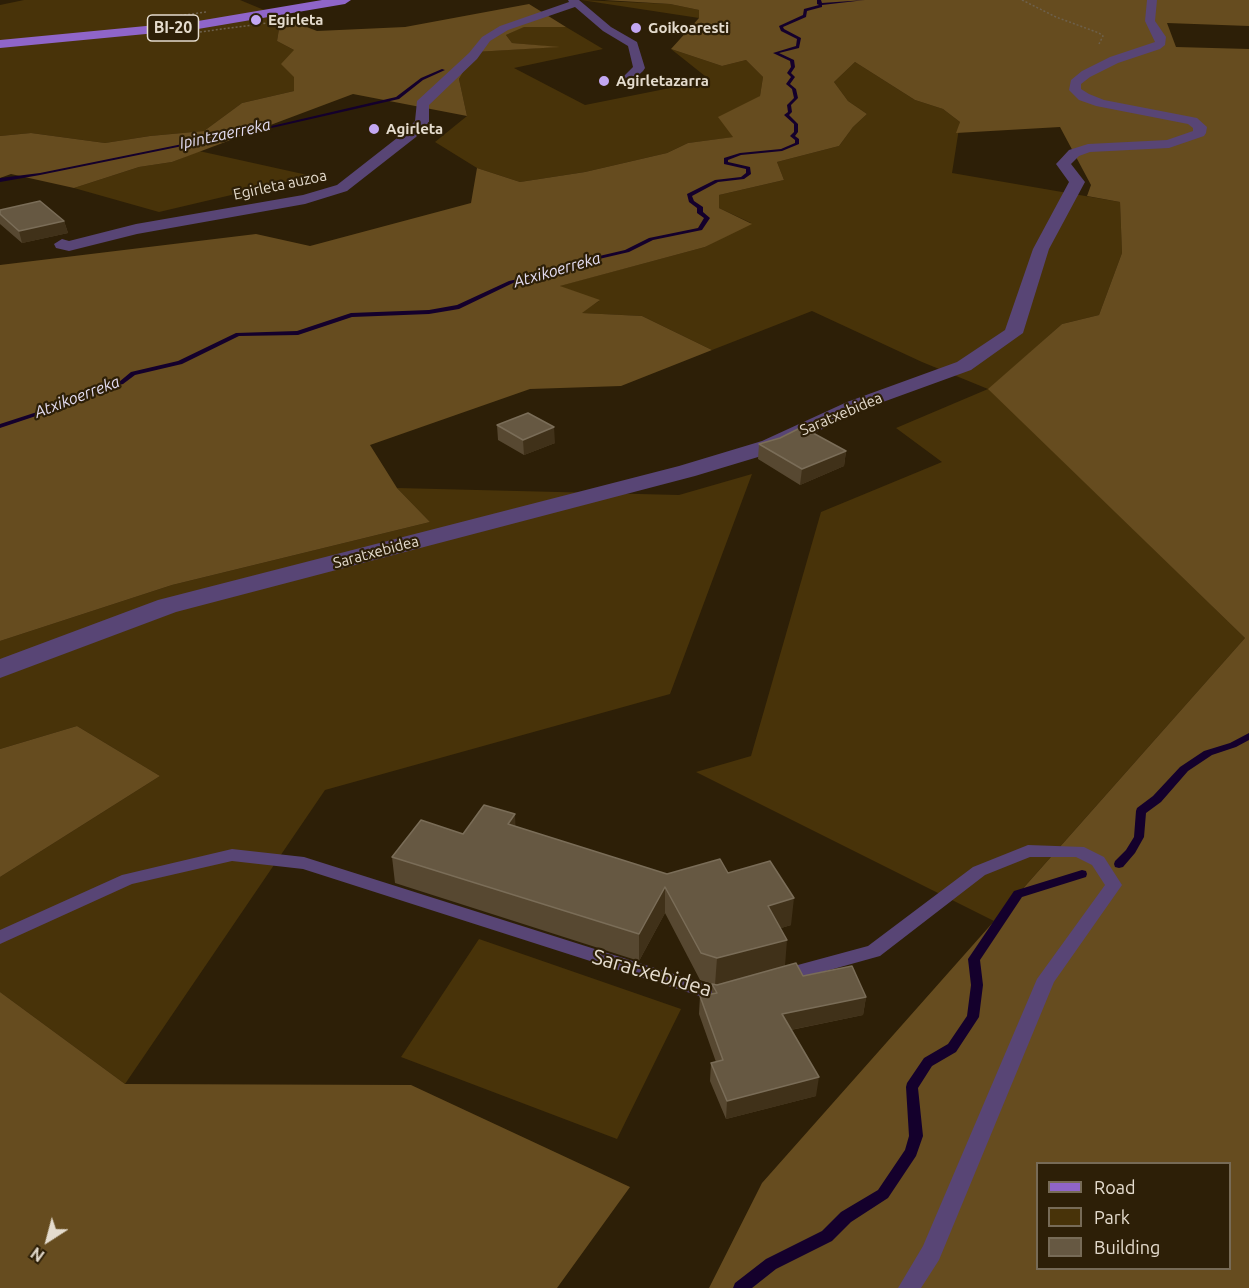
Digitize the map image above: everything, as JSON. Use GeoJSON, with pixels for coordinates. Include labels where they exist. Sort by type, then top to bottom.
{"type":"FeatureCollection","features":[{"type":"Feature","properties":{"kind":"main road"},"geometry":{"type":"LineString","coordinates":[[0,40],[172,20],[302,0]]}},
{"type":"Feature","properties":{"kind":"main road","name":"BI-20"},"geometry":{"type":"LineString","coordinates":[[0,40],[196,21],[324,0]]}},
{"type":"Feature","properties":{"kind":"main road","name":"BI-20"},"geometry":{"type":"LineString","coordinates":[[0,40],[178,27],[345,0]]}},
{"type":"Feature","properties":{"kind":"street","name":"Saratxebidea"},"geometry":{"type":"LineString","coordinates":[[0,669],[167,606],[687,471],[770,446],[854,406],[964,366],[1014,333],[1041,249],[1077,182],[1063,164],[1074,153],[1088,148],[1168,144],[1199,133],[1200,128],[1191,121],[1101,103],[1084,97],[1075,90],[1075,83],[1086,74],[1161,43],[1150,21],[1152,0]]}},
{"type":"Feature","properties":{"kind":"street","name":"Egirleta auzoa"},"geometry":{"type":"LineString","coordinates":[[62,244],[69,246],[136,229],[327,194],[342,188],[411,134],[422,122],[422,104],[473,56],[486,39],[504,28],[574,2],[607,29],[633,44],[639,68],[628,78]]}},
{"type":"Feature","properties":{"kind":"lane"},"geometry":{"type":"LineString","coordinates":[[772,979],[874,951],[979,872],[1028,851],[1077,851],[1098,861],[1114,885],[1046,979],[931,1253],[909,1288]]}},
{"type":"Feature","properties":{"kind":"lane","name":"Saratxebidea"},"geometry":{"type":"LineString","coordinates":[[0,937],[128,879],[232,855],[304,863],[715,994],[749,985]]}},
{"type":"Feature","properties":{"kind":"path"},"geometry":{"type":"LineString","coordinates":[[1022,0],[1103,36],[1095,51]]}},
{"type":"Feature","properties":{"kind":"path"},"geometry":{"type":"LineString","coordinates":[[206,12],[156,19],[177,35],[275,22],[271,21]]}},
{"type":"Feature","properties":{"kind":"green space"},"geometry":{"type":"Polygon","coordinates":[[[24,0],[240,0],[281,17],[277,41],[294,50],[294,91],[242,103],[204,131],[105,143],[31,133],[0,136],[0,5],[24,0]]]}},
{"type":"Feature","properties":{"kind":"green space"},"geometry":{"type":"Polygon","coordinates":[[[581,0],[670,4],[699,10],[699,18],[581,0]]]}},
{"type":"Feature","properties":{"kind":"green space"},"geometry":{"type":"Polygon","coordinates":[[[523,27],[566,27],[603,49],[514,68],[585,105],[710,80],[671,49],[722,66],[746,60],[763,77],[760,96],[734,137],[688,143],[667,153],[585,172],[520,182],[477,168],[435,142],[467,116],[459,79],[475,52],[555,47],[512,43],[506,35],[523,27]]]}},
{"type":"Feature","properties":{"kind":"green space"},"geometry":{"type":"Polygon","coordinates":[[[855,62],[915,100],[943,109],[960,122],[952,173],[1120,202],[1122,253],[1099,315],[1062,324],[989,389],[1245,638],[994,921],[696,772],[751,756],[821,512],[942,462],[896,428],[988,389],[922,362],[812,311],[712,350],[642,316],[581,313],[599,301],[559,286],[705,247],[751,223],[719,208],[719,195],[784,180],[777,162],[839,146],[853,127],[867,114],[848,101],[834,82],[855,62]]]}},
{"type":"Feature","properties":{"kind":"green space"},"geometry":{"type":"Polygon","coordinates":[[[199,151],[312,176],[159,212],[74,188],[139,167],[172,162],[199,151]]]}},
{"type":"Feature","properties":{"kind":"green space"},"geometry":{"type":"Polygon","coordinates":[[[752,474],[670,694],[325,790],[125,1084],[0,992],[0,877],[160,776],[77,726],[0,749],[0,641],[172,585],[430,522],[397,488],[679,495],[752,474]]]}},
{"type":"Feature","properties":{"kind":"green space"},"geometry":{"type":"Polygon","coordinates":[[[479,939],[681,1009],[617,1139],[401,1057],[479,939]]]}},
{"type":"Feature","properties":{"kind":"shaded area"},"geometry":{"type":"Polygon","coordinates":[[[604,0],[1249,0],[1249,26],[1167,23],[1176,47],[1249,49],[1249,1288],[709,1288],[762,1183],[1245,638],[988,389],[1062,324],[1099,315],[1122,253],[1120,202],[1087,196],[1091,185],[1060,127],[956,133],[960,122],[943,109],[915,100],[855,62],[834,82],[848,101],[867,114],[853,127],[839,146],[777,162],[784,180],[719,195],[719,208],[752,224],[705,247],[560,286],[600,300],[582,313],[642,316],[712,350],[621,386],[530,389],[370,445],[397,488],[430,522],[172,585],[0,641],[0,265],[256,234],[310,246],[471,203],[477,168],[520,182],[585,172],[667,153],[688,143],[733,137],[718,117],[760,96],[763,77],[746,60],[722,66],[671,49],[699,18],[699,10],[670,4],[604,0]]]}},
{"type":"Feature","properties":{"kind":"shaded area"},"geometry":{"type":"Polygon","coordinates":[[[529,4],[566,27],[524,27],[506,35],[512,43],[560,47],[475,52],[459,79],[467,116],[353,94],[172,162],[139,167],[74,188],[11,174],[0,178],[0,136],[31,133],[105,143],[204,131],[242,103],[294,91],[294,77],[281,64],[294,50],[277,41],[281,17],[317,31],[405,27],[529,4]]]}},
{"type":"Feature","properties":{"kind":"shaded area"},"geometry":{"type":"Polygon","coordinates":[[[77,726],[160,776],[0,877],[0,749],[77,726]]]}},
{"type":"Feature","properties":{"kind":"shaded area"},"geometry":{"type":"Polygon","coordinates":[[[0,992],[125,1084],[411,1085],[630,1187],[557,1288],[0,1288],[0,992]]]}},
{"type":"Feature","properties":{"kind":"building"},"geometry":{"type":"Polygon","coordinates":[[[40,201],[64,221],[19,231],[0,214],[0,210],[40,201]]]}},
{"type":"Feature","properties":{"kind":"building"},"geometry":{"type":"Polygon","coordinates":[[[528,413],[554,427],[523,440],[497,425],[528,413]]]}},
{"type":"Feature","properties":{"kind":"building"},"geometry":{"type":"Polygon","coordinates":[[[802,427],[846,451],[802,469],[759,444],[780,438],[802,427]]]}},
{"type":"Feature","properties":{"kind":"building"},"geometry":{"type":"Polygon","coordinates":[[[484,805],[515,814],[508,824],[667,874],[720,859],[728,873],[770,861],[794,898],[768,906],[787,940],[717,958],[701,953],[665,887],[639,934],[392,857],[421,820],[463,834],[484,805]]]}},
{"type":"Feature","properties":{"kind":"building"},"geometry":{"type":"Polygon","coordinates":[[[796,963],[803,976],[852,966],[866,997],[782,1014],[819,1077],[727,1101],[711,1063],[723,1060],[700,996],[717,993],[712,984],[717,985],[796,963]]]}},
{"type":"Feature","properties":{"kind":"waterway","name":"Atxikoerreka"},"geometry":{"type":"LineString","coordinates":[[819,0],[820,4]]}},
{"type":"Feature","properties":{"kind":"waterway"},"geometry":{"type":"LineString","coordinates":[[820,4],[863,0]]}},
{"type":"Feature","properties":{"kind":"waterway","name":"Atxikoerreka"},"geometry":{"type":"LineString","coordinates":[[0,426],[70,403],[100,388],[121,383],[133,373],[180,363],[238,334],[298,333],[351,315],[429,312],[459,307],[511,282],[577,267],[597,258],[627,251],[651,239],[700,229],[707,218],[700,213],[700,207],[692,202],[689,195],[717,181],[742,178],[749,174],[748,168],[726,163],[726,159],[740,154],[782,150],[797,144],[797,139],[792,136],[796,132],[796,124],[786,115],[790,112],[789,105],[796,98],[794,89],[788,84],[793,77],[789,73],[793,67],[792,60],[775,53],[798,47],[799,38],[782,30],[781,26],[805,16],[805,10],[821,6],[820,4]]}},
{"type":"Feature","properties":{"kind":"waterway","name":"Ipintzaerreka"},"geometry":{"type":"LineString","coordinates":[[0,180],[276,126],[397,98],[422,79],[443,70]]}},
{"type":"Feature","properties":{"kind":"waterway"},"geometry":{"type":"LineString","coordinates":[[1119,864],[1130,853],[1139,837],[1141,811],[1157,799],[1184,769],[1208,753],[1233,745],[1249,736]]}},
{"type":"Feature","properties":{"kind":"waterway"},"geometry":{"type":"LineString","coordinates":[[740,1288],[771,1264],[827,1236],[846,1217],[883,1194],[911,1152],[916,1136],[912,1087],[928,1062],[952,1048],[973,1017],[977,985],[974,959],[1018,894],[1082,874]]}},
{"type":"Feature","properties":{"kind":"place","name":"Egirleta"},"geometry":{"type":"Point","coordinates":[256,20]}},
{"type":"Feature","properties":{"kind":"place","name":"Goikoaresti"},"geometry":{"type":"Point","coordinates":[636,28]}},
{"type":"Feature","properties":{"kind":"place","name":"Agirletazarra"},"geometry":{"type":"Point","coordinates":[604,81]}},
{"type":"Feature","properties":{"kind":"place","name":"Agirleta"},"geometry":{"type":"Point","coordinates":[374,129]}}]}
